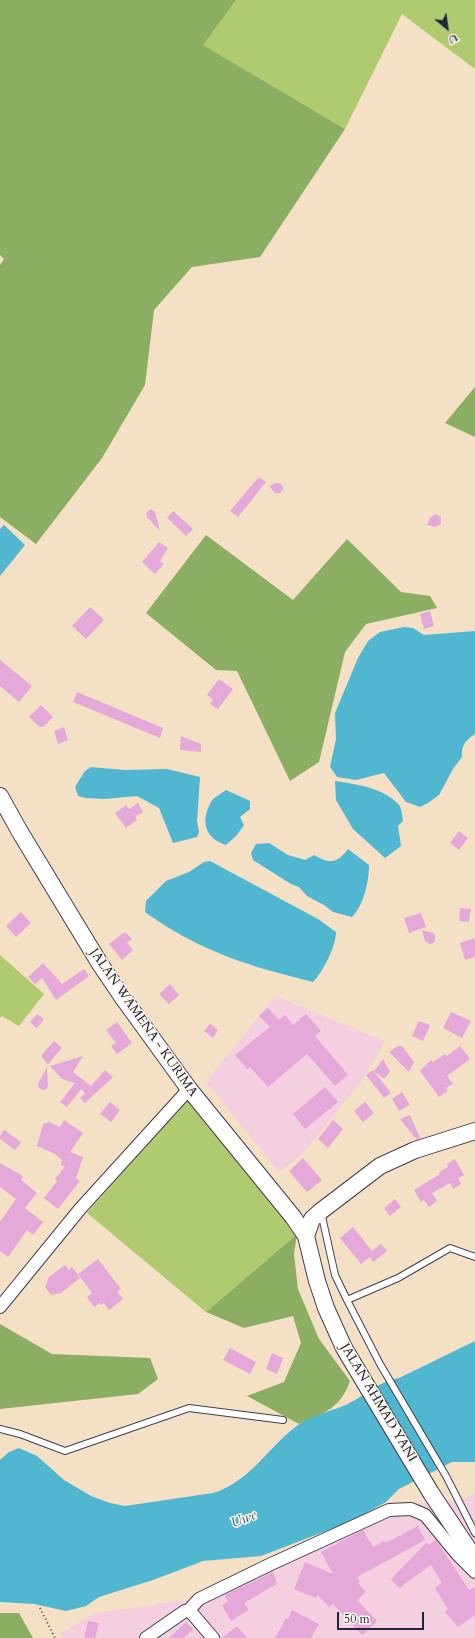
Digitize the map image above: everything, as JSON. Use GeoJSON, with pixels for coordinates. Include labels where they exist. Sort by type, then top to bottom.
{"type":"FeatureCollection","features":[{"type":"Feature","properties":{"kind":"main road","name":"JALAN WAMENA - KURIMA"},"geometry":{"type":"LineString","coordinates":[[0,796],[20,832],[100,964],[189,1089],[293,1217],[306,1236]]}},
{"type":"Feature","properties":{"kind":"main road"},"geometry":{"type":"LineString","coordinates":[[306,1236],[312,1219],[380,1166],[415,1150],[475,1131]]}},
{"type":"Feature","properties":{"kind":"main road","name":"JALAN AHMAD YANI"},"geometry":{"type":"LineString","coordinates":[[306,1236],[326,1308],[344,1348],[432,1493],[475,1559]]}},
{"type":"Feature","properties":{"kind":"street"},"geometry":{"type":"LineString","coordinates":[[0,1308],[80,1209],[189,1089]]}},
{"type":"Feature","properties":{"kind":"street"},"geometry":{"type":"LineString","coordinates":[[146,1638],[185,1611],[189,1610],[199,1598],[389,1510],[411,1509],[425,1515],[457,1554],[475,1572]]}},
{"type":"Feature","properties":{"kind":"street"},"geometry":{"type":"LineString","coordinates":[[189,1610],[213,1638]]}},
{"type":"Feature","properties":{"kind":"lane"},"geometry":{"type":"LineString","coordinates":[[321,1211],[335,1275],[380,1364],[446,1476],[475,1533]]}},
{"type":"Feature","properties":{"kind":"lane"},"geometry":{"type":"LineString","coordinates":[[347,1300],[398,1278],[450,1248],[475,1256]]}},
{"type":"Feature","properties":{"kind":"lane"},"geometry":{"type":"LineString","coordinates":[[0,1429],[20,1434],[65,1451],[190,1408],[283,1420]]}},
{"type":"Feature","properties":{"kind":"path"},"geometry":{"type":"LineString","coordinates":[[40,1608],[55,1638]]}},
{"type":"Feature","properties":{"kind":"shaded area"},"geometry":{"type":"Polygon","coordinates":[[[275,996],[385,1041],[360,1083],[302,1154],[279,1172],[206,1082],[275,996]]]}},
{"type":"Feature","properties":{"kind":"shaded area"},"geometry":{"type":"Polygon","coordinates":[[[475,1493],[475,1638],[63,1638],[60,1634],[95,1613],[188,1600],[400,1504],[461,1500],[475,1493]]]}},
{"type":"Feature","properties":{"kind":"green space"},"geometry":{"type":"Polygon","coordinates":[[[0,0],[236,0],[203,45],[345,129],[260,257],[192,267],[154,310],[145,385],[102,458],[36,544],[0,517],[0,265],[4,259],[0,255],[0,0]]]}},
{"type":"Feature","properties":{"kind":"green space"},"geometry":{"type":"Polygon","coordinates":[[[236,0],[475,0],[475,69],[402,14],[345,129],[202,45],[236,0]]]}},
{"type":"Feature","properties":{"kind":"green space"},"geometry":{"type":"Polygon","coordinates":[[[475,387],[475,437],[445,423],[475,387]]]}},
{"type":"Feature","properties":{"kind":"green space"},"geometry":{"type":"Polygon","coordinates":[[[206,535],[293,600],[347,539],[401,592],[430,596],[437,608],[366,624],[345,652],[319,762],[290,781],[237,671],[216,670],[146,613],[206,535]]]}},
{"type":"Feature","properties":{"kind":"green space"},"geometry":{"type":"Polygon","coordinates":[[[0,955],[44,994],[19,1026],[2,1016],[0,1018],[0,955]]]}},
{"type":"Feature","properties":{"kind":"green space"},"geometry":{"type":"Polygon","coordinates":[[[189,1095],[297,1234],[206,1312],[87,1213],[189,1095]]]}},
{"type":"Feature","properties":{"kind":"green space"},"geometry":{"type":"Polygon","coordinates":[[[297,1234],[294,1254],[298,1289],[319,1339],[350,1381],[346,1390],[336,1404],[323,1413],[299,1424],[247,1396],[284,1382],[301,1343],[293,1316],[244,1328],[206,1312],[297,1234]]]}},
{"type":"Feature","properties":{"kind":"green space"},"geometry":{"type":"Polygon","coordinates":[[[0,1324],[52,1354],[150,1358],[158,1379],[138,1394],[0,1409],[0,1324]]]}},
{"type":"Feature","properties":{"kind":"green space"},"geometry":{"type":"Polygon","coordinates":[[[0,1613],[19,1613],[33,1638],[0,1638],[0,1613]]]}},
{"type":"Feature","properties":{"kind":"water"},"geometry":{"type":"Polygon","coordinates":[[[4,525],[25,545],[0,576],[0,529],[4,525]]]}},
{"type":"Feature","properties":{"kind":"water"},"geometry":{"type":"Polygon","coordinates":[[[404,627],[413,628],[424,635],[475,631],[475,734],[465,743],[462,749],[462,757],[453,769],[439,795],[420,807],[406,802],[384,773],[356,780],[337,777],[330,767],[336,739],[335,713],[358,658],[368,641],[380,632],[404,627]]]}},
{"type":"Feature","properties":{"kind":"water"},"geometry":{"type":"Polygon","coordinates":[[[91,767],[124,770],[167,769],[200,777],[197,821],[199,832],[197,837],[173,843],[159,808],[137,796],[104,799],[78,796],[75,787],[85,771],[91,767]]]}},
{"type":"Feature","properties":{"kind":"water"},"geometry":{"type":"Polygon","coordinates":[[[335,781],[360,785],[386,794],[393,799],[399,805],[403,821],[398,826],[401,846],[385,858],[353,829],[336,800],[335,781]]]}},
{"type":"Feature","properties":{"kind":"water"},"geometry":{"type":"Polygon","coordinates":[[[226,790],[250,801],[250,809],[240,817],[244,825],[237,835],[226,845],[219,842],[209,834],[205,823],[208,809],[212,800],[226,790]]]}},
{"type":"Feature","properties":{"kind":"water"},"geometry":{"type":"Polygon","coordinates":[[[269,843],[288,855],[305,860],[314,855],[328,861],[336,860],[340,858],[348,849],[369,865],[368,878],[363,899],[352,917],[333,912],[324,905],[307,896],[299,887],[291,884],[253,860],[251,853],[256,844],[269,843]]]}},
{"type":"Feature","properties":{"kind":"water"},"geometry":{"type":"Polygon","coordinates":[[[210,861],[318,919],[336,932],[334,944],[328,958],[321,972],[313,982],[257,967],[223,955],[175,932],[145,912],[146,901],[166,881],[189,872],[204,862],[210,861]]]}},
{"type":"Feature","properties":{"kind":"water","name":"Uwe"},"geometry":{"type":"Polygon","coordinates":[[[475,1341],[475,1462],[452,1462],[399,1489],[386,1502],[352,1521],[261,1556],[203,1561],[153,1580],[99,1597],[86,1606],[66,1611],[34,1604],[0,1602],[0,1460],[9,1452],[19,1448],[37,1456],[64,1480],[91,1496],[110,1503],[125,1506],[213,1493],[238,1481],[277,1443],[303,1422],[350,1403],[377,1386],[399,1378],[475,1341]]]}},
{"type":"Feature","properties":{"kind":"building"},"geometry":{"type":"Polygon","coordinates":[[[259,477],[266,482],[238,517],[230,511],[259,477]]]}},
{"type":"Feature","properties":{"kind":"building"},"geometry":{"type":"Polygon","coordinates":[[[276,483],[282,485],[283,490],[280,493],[275,493],[269,486],[276,483]]]}},
{"type":"Feature","properties":{"kind":"building"},"geometry":{"type":"Polygon","coordinates":[[[151,509],[155,512],[160,531],[147,517],[146,513],[151,509]]]}},
{"type":"Feature","properties":{"kind":"building"},"geometry":{"type":"Polygon","coordinates":[[[173,511],[193,529],[186,536],[167,518],[173,511]]]}},
{"type":"Feature","properties":{"kind":"building"},"geometry":{"type":"Polygon","coordinates":[[[435,514],[441,517],[441,524],[435,527],[427,525],[430,518],[435,514]]]}},
{"type":"Feature","properties":{"kind":"building"},"geometry":{"type":"Polygon","coordinates":[[[159,542],[168,548],[160,561],[164,564],[155,574],[142,562],[159,542]]]}},
{"type":"Feature","properties":{"kind":"building"},"geometry":{"type":"Polygon","coordinates":[[[90,607],[104,620],[86,639],[72,626],[90,607]]]}},
{"type":"Feature","properties":{"kind":"building"},"geometry":{"type":"Polygon","coordinates":[[[430,611],[434,626],[424,629],[420,614],[430,611]]]}},
{"type":"Feature","properties":{"kind":"building"},"geometry":{"type":"Polygon","coordinates":[[[0,660],[32,686],[19,702],[0,686],[0,660]]]}},
{"type":"Feature","properties":{"kind":"building"},"geometry":{"type":"Polygon","coordinates":[[[219,679],[233,689],[218,709],[210,704],[213,700],[207,695],[219,679]]]}},
{"type":"Feature","properties":{"kind":"building"},"geometry":{"type":"Polygon","coordinates":[[[77,692],[163,728],[160,738],[73,702],[77,692]]]}},
{"type":"Feature","properties":{"kind":"building"},"geometry":{"type":"Polygon","coordinates":[[[41,705],[53,717],[43,727],[40,727],[29,717],[41,705]]]}},
{"type":"Feature","properties":{"kind":"building"},"geometry":{"type":"Polygon","coordinates":[[[64,727],[68,740],[58,744],[54,731],[64,727]]]}},
{"type":"Feature","properties":{"kind":"building"},"geometry":{"type":"Polygon","coordinates":[[[181,736],[201,744],[201,752],[180,750],[181,736]]]}},
{"type":"Feature","properties":{"kind":"building"},"geometry":{"type":"Polygon","coordinates":[[[138,803],[143,812],[135,817],[137,820],[126,828],[115,813],[126,805],[129,809],[138,803]]]}},
{"type":"Feature","properties":{"kind":"building"},"geometry":{"type":"Polygon","coordinates":[[[459,831],[468,838],[459,850],[450,843],[459,831]]]}},
{"type":"Feature","properties":{"kind":"building"},"geometry":{"type":"Polygon","coordinates":[[[460,908],[471,909],[469,922],[459,921],[460,908]]]}},
{"type":"Feature","properties":{"kind":"building"},"geometry":{"type":"Polygon","coordinates":[[[21,912],[31,923],[16,937],[6,926],[21,912]]]}},
{"type":"Feature","properties":{"kind":"building"},"geometry":{"type":"Polygon","coordinates":[[[421,913],[426,927],[409,933],[404,918],[421,913]]]}},
{"type":"Feature","properties":{"kind":"building"},"geometry":{"type":"Polygon","coordinates":[[[422,930],[435,935],[435,941],[433,943],[430,944],[425,941],[422,930]]]}},
{"type":"Feature","properties":{"kind":"building"},"geometry":{"type":"Polygon","coordinates":[[[125,932],[132,939],[127,943],[133,950],[122,960],[109,944],[125,932]]]}},
{"type":"Feature","properties":{"kind":"building"},"geometry":{"type":"Polygon","coordinates":[[[475,938],[475,957],[465,960],[460,943],[475,938]]]}},
{"type":"Feature","properties":{"kind":"building"},"geometry":{"type":"Polygon","coordinates":[[[43,963],[62,984],[84,969],[89,976],[56,1000],[42,978],[35,984],[28,977],[43,963]]]}},
{"type":"Feature","properties":{"kind":"building"},"geometry":{"type":"Polygon","coordinates":[[[170,984],[179,995],[169,1004],[159,994],[170,984]]]}},
{"type":"Feature","properties":{"kind":"building"},"geometry":{"type":"Polygon","coordinates":[[[268,1008],[279,1020],[285,1015],[293,1025],[306,1014],[321,1031],[315,1036],[348,1075],[335,1086],[307,1054],[268,1087],[250,1067],[247,1069],[235,1055],[270,1027],[259,1016],[268,1008]]]}},
{"type":"Feature","properties":{"kind":"building"},"geometry":{"type":"Polygon","coordinates":[[[451,1012],[471,1021],[462,1038],[443,1028],[451,1012]]]}},
{"type":"Feature","properties":{"kind":"building"},"geometry":{"type":"Polygon","coordinates":[[[37,1014],[44,1019],[37,1028],[30,1022],[37,1014]]]}},
{"type":"Feature","properties":{"kind":"building"},"geometry":{"type":"Polygon","coordinates":[[[419,1021],[430,1025],[423,1041],[412,1036],[419,1021]]]}},
{"type":"Feature","properties":{"kind":"building"},"geometry":{"type":"Polygon","coordinates":[[[117,1022],[132,1043],[117,1054],[111,1046],[116,1043],[106,1030],[117,1022]]]}},
{"type":"Feature","properties":{"kind":"building"},"geometry":{"type":"Polygon","coordinates":[[[210,1024],[218,1030],[213,1038],[204,1031],[210,1024]]]}},
{"type":"Feature","properties":{"kind":"building"},"geometry":{"type":"Polygon","coordinates":[[[54,1041],[62,1048],[48,1064],[41,1056],[54,1041]]]}},
{"type":"Feature","properties":{"kind":"building"},"geometry":{"type":"Polygon","coordinates":[[[398,1046],[402,1046],[414,1062],[409,1072],[389,1052],[398,1046]]]}},
{"type":"Feature","properties":{"kind":"building"},"geometry":{"type":"Polygon","coordinates":[[[460,1046],[470,1059],[447,1076],[453,1084],[446,1088],[448,1091],[439,1097],[420,1071],[431,1060],[433,1062],[445,1054],[447,1056],[460,1046]]]}},
{"type":"Feature","properties":{"kind":"building"},"geometry":{"type":"Polygon","coordinates":[[[83,1056],[73,1072],[91,1086],[105,1070],[113,1077],[85,1103],[80,1098],[85,1093],[81,1089],[67,1107],[60,1102],[75,1083],[62,1079],[50,1066],[83,1056]]]}},
{"type":"Feature","properties":{"kind":"building"},"geometry":{"type":"Polygon","coordinates":[[[383,1059],[390,1072],[384,1079],[374,1071],[383,1059]]]}},
{"type":"Feature","properties":{"kind":"building"},"geometry":{"type":"Polygon","coordinates":[[[47,1067],[48,1086],[45,1090],[42,1090],[38,1087],[38,1084],[47,1067]]]}},
{"type":"Feature","properties":{"kind":"building"},"geometry":{"type":"Polygon","coordinates":[[[373,1070],[391,1093],[384,1098],[366,1075],[373,1070]]]}},
{"type":"Feature","properties":{"kind":"building"},"geometry":{"type":"Polygon","coordinates":[[[325,1087],[338,1102],[305,1129],[293,1114],[325,1087]]]}},
{"type":"Feature","properties":{"kind":"building"},"geometry":{"type":"Polygon","coordinates":[[[402,1092],[410,1105],[399,1111],[392,1099],[402,1092]]]}},
{"type":"Feature","properties":{"kind":"building"},"geometry":{"type":"Polygon","coordinates":[[[110,1102],[120,1110],[111,1122],[100,1114],[110,1102]]]}},
{"type":"Feature","properties":{"kind":"building"},"geometry":{"type":"Polygon","coordinates":[[[365,1102],[374,1113],[363,1122],[354,1111],[365,1102]]]}},
{"type":"Feature","properties":{"kind":"building"},"geometry":{"type":"Polygon","coordinates":[[[410,1115],[420,1138],[417,1140],[400,1119],[410,1115]]]}},
{"type":"Feature","properties":{"kind":"building"},"geometry":{"type":"Polygon","coordinates":[[[64,1120],[83,1133],[70,1152],[83,1157],[76,1178],[80,1181],[58,1209],[44,1198],[57,1181],[55,1179],[65,1167],[61,1165],[62,1160],[55,1154],[37,1146],[43,1124],[49,1122],[60,1127],[64,1120]]]}},
{"type":"Feature","properties":{"kind":"building"},"geometry":{"type":"Polygon","coordinates":[[[333,1120],[343,1129],[328,1148],[318,1139],[333,1120]]]}},
{"type":"Feature","properties":{"kind":"building"},"geometry":{"type":"Polygon","coordinates":[[[4,1130],[21,1142],[15,1150],[0,1139],[0,1136],[4,1130]]]}},
{"type":"Feature","properties":{"kind":"building"},"geometry":{"type":"Polygon","coordinates":[[[303,1158],[322,1180],[307,1192],[289,1171],[303,1158]]]}},
{"type":"Feature","properties":{"kind":"building"},"geometry":{"type":"Polygon","coordinates":[[[455,1159],[464,1175],[458,1178],[461,1184],[453,1189],[450,1183],[432,1193],[437,1201],[429,1207],[424,1200],[421,1202],[414,1190],[440,1174],[439,1172],[448,1167],[447,1164],[455,1159]]]}},
{"type":"Feature","properties":{"kind":"building"},"geometry":{"type":"Polygon","coordinates":[[[0,1163],[23,1176],[21,1180],[37,1193],[25,1208],[43,1222],[33,1235],[27,1230],[8,1257],[0,1251],[0,1222],[16,1199],[0,1187],[0,1163]]]}},
{"type":"Feature","properties":{"kind":"building"},"geometry":{"type":"Polygon","coordinates":[[[395,1199],[401,1207],[390,1216],[384,1208],[395,1199]]]}},
{"type":"Feature","properties":{"kind":"building"},"geometry":{"type":"Polygon","coordinates":[[[353,1227],[372,1251],[381,1244],[387,1251],[373,1262],[370,1257],[361,1264],[340,1238],[353,1227]]]}},
{"type":"Feature","properties":{"kind":"building"},"geometry":{"type":"Polygon","coordinates":[[[98,1259],[121,1289],[117,1292],[123,1299],[109,1310],[104,1303],[101,1305],[100,1303],[94,1307],[87,1297],[92,1293],[78,1274],[98,1259]]]}},
{"type":"Feature","properties":{"kind":"building"},"geometry":{"type":"Polygon","coordinates":[[[65,1265],[69,1270],[72,1267],[80,1278],[61,1293],[51,1295],[45,1287],[49,1277],[65,1265]]]}},
{"type":"Feature","properties":{"kind":"building"},"geometry":{"type":"Polygon","coordinates":[[[230,1348],[256,1362],[250,1374],[223,1360],[230,1348]]]}},
{"type":"Feature","properties":{"kind":"building"},"geometry":{"type":"Polygon","coordinates":[[[272,1353],[283,1358],[277,1374],[266,1369],[272,1353]]]}},
{"type":"Feature","properties":{"kind":"building"},"geometry":{"type":"Polygon","coordinates":[[[418,1526],[425,1540],[357,1577],[360,1582],[358,1583],[366,1592],[357,1600],[377,1621],[362,1635],[333,1604],[329,1607],[318,1595],[316,1598],[294,1589],[305,1562],[333,1574],[321,1552],[349,1537],[363,1530],[373,1547],[384,1541],[386,1543],[418,1526]]]}},
{"type":"Feature","properties":{"kind":"building"},"geometry":{"type":"Polygon","coordinates":[[[436,1540],[469,1590],[475,1587],[475,1615],[458,1627],[445,1612],[448,1609],[435,1588],[442,1583],[431,1565],[399,1588],[391,1579],[427,1542],[428,1545],[436,1540]]]}},
{"type":"Feature","properties":{"kind":"building"},"geometry":{"type":"Polygon","coordinates":[[[273,1572],[277,1584],[244,1603],[249,1610],[231,1621],[222,1605],[228,1602],[225,1595],[273,1572]]]}},
{"type":"Feature","properties":{"kind":"building"},"geometry":{"type":"Polygon","coordinates":[[[292,1610],[319,1624],[311,1638],[275,1638],[286,1618],[288,1619],[292,1610]]]}},
{"type":"Feature","properties":{"kind":"building"},"geometry":{"type":"Polygon","coordinates":[[[88,1621],[99,1623],[95,1638],[84,1638],[88,1621]]]}},
{"type":"Feature","properties":{"kind":"building"},"geometry":{"type":"Polygon","coordinates":[[[186,1622],[193,1629],[184,1638],[169,1638],[186,1622]]]}},
{"type":"Feature","properties":{"kind":"building"},"geometry":{"type":"Polygon","coordinates":[[[237,1626],[247,1638],[222,1638],[237,1626]]]}}]}
